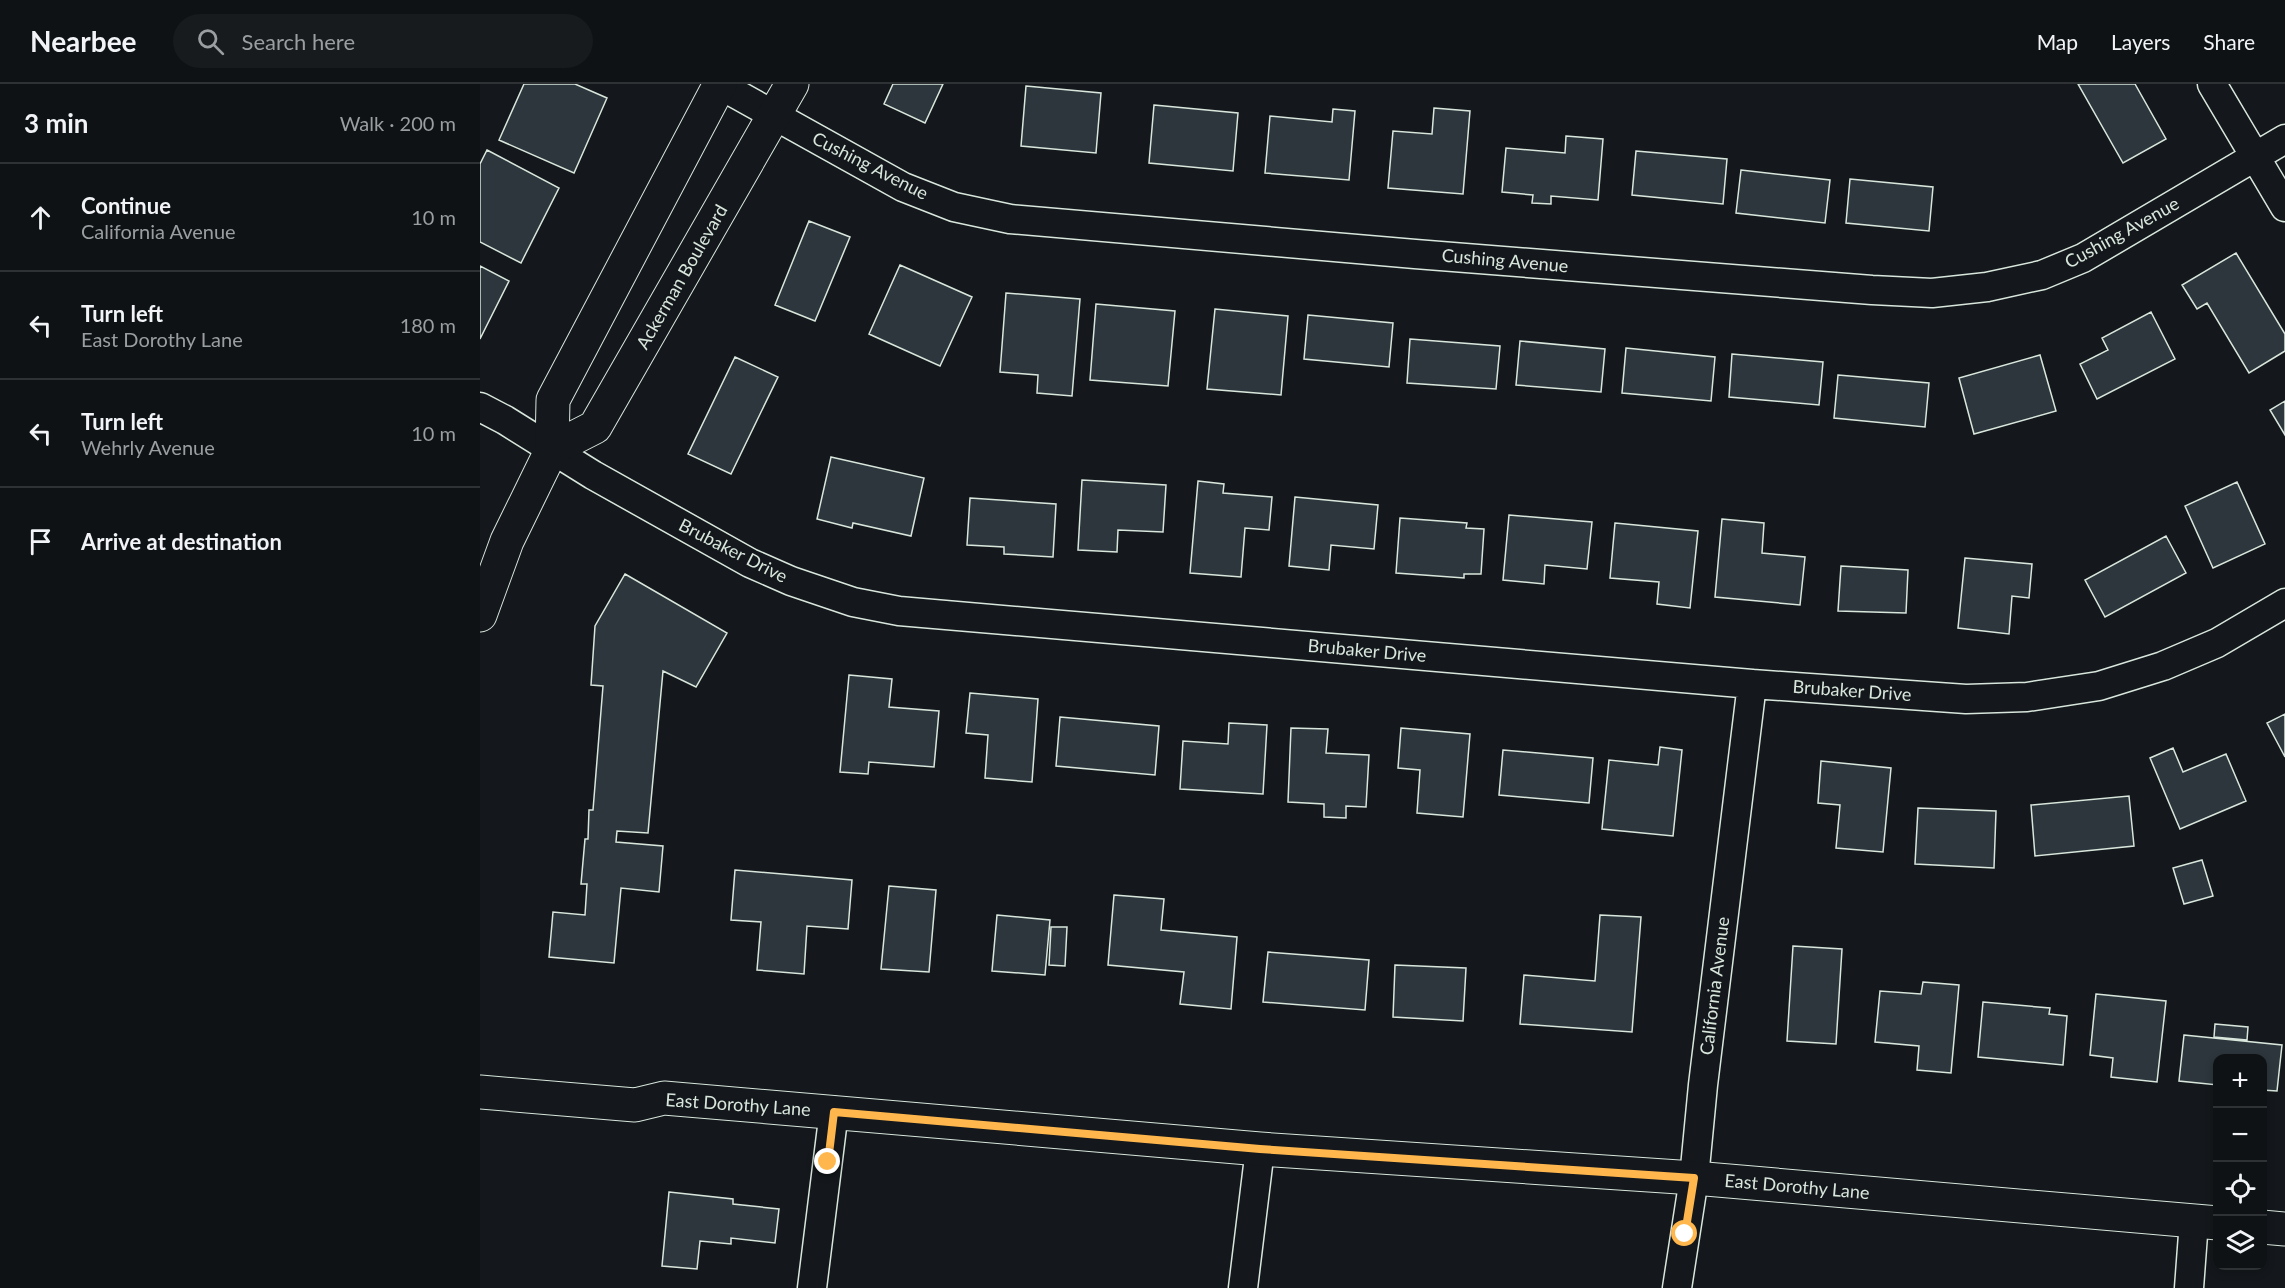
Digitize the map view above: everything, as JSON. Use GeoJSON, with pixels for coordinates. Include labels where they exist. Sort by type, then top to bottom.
{"type":"FeatureCollection","features":[{"type":"Feature","properties":{"kind":"main road"},"geometry":{"type":"LineString","coordinates":[[480,615],[507,541],[552,449],[553,400],[720,84]]}},
{"type":"Feature","properties":{"kind":"main road","name":"Ackerman Boulevard"},"geometry":{"type":"LineString","coordinates":[[552,449],[595,427],[792,84]]}},
{"type":"Feature","properties":{"kind":"main road","name":"East Dorothy Lane"},"geometry":{"type":"LineString","coordinates":[[480,1092],[635,1105],[664,1098],[1260,1149],[1694,1178],[2206,1222]]}},
{"type":"Feature","properties":{"kind":"main road"},"geometry":{"type":"LineString","coordinates":[[2267,1227],[2285,1229]]}},
{"type":"Feature","properties":{"kind":"street","name":"Cushing Avenue"},"geometry":{"type":"LineString","coordinates":[[720,84],[903,187],[954,207],[1010,219],[1415,254],[1932,293],[1987,287],[2042,275],[2083,258],[2285,139]]}},
{"type":"Feature","properties":{"kind":"street"},"geometry":{"type":"LineString","coordinates":[[2212,84],[2285,207]]}},
{"type":"Feature","properties":{"kind":"street","name":"Brubaker Drive"},"geometry":{"type":"LineString","coordinates":[[480,407],[593,475],[750,563],[791,581],[853,602],[899,611],[1752,684],[1965,699],[2027,698],[2099,686],[2163,666],[2217,643],[2285,603]]}},
{"type":"Feature","properties":{"kind":"street","name":"California Avenue"},"geometry":{"type":"LineString","coordinates":[[1677,1288],[1694,1178],[1703,1084],[1752,684]]}},
{"type":"Feature","properties":{"kind":"street"},"geometry":{"type":"LineString","coordinates":[[812,1288],[834,1112]]}},
{"type":"Feature","properties":{"kind":"street"},"geometry":{"type":"LineString","coordinates":[[1243,1288],[1260,1149]]}},
{"type":"Feature","properties":{"kind":"street"},"geometry":{"type":"LineString","coordinates":[[2189,1288],[2206,1222]]}},
{"type":"Feature","properties":{"kind":"building"},"geometry":{"type":"Polygon","coordinates":[[[524,84],[575,84],[607,98],[574,173],[499,140],[524,84]]]}},
{"type":"Feature","properties":{"kind":"building"},"geometry":{"type":"Polygon","coordinates":[[[893,84],[943,84],[925,123],[884,104],[893,84]]]}},
{"type":"Feature","properties":{"kind":"building"},"geometry":{"type":"Polygon","coordinates":[[[2078,84],[2135,84],[2166,139],[2123,163],[2078,84]]]}},
{"type":"Feature","properties":{"kind":"building"},"geometry":{"type":"Polygon","coordinates":[[[1026,86],[1101,93],[1096,153],[1021,146],[1026,86]]]}},
{"type":"Feature","properties":{"kind":"building"},"geometry":{"type":"Polygon","coordinates":[[[1154,105],[1238,113],[1233,171],[1149,163],[1154,105]]]}},
{"type":"Feature","properties":{"kind":"building"},"geometry":{"type":"Polygon","coordinates":[[[1434,108],[1470,111],[1463,194],[1388,188],[1393,131],[1432,134],[1434,108]]]}},
{"type":"Feature","properties":{"kind":"building"},"geometry":{"type":"Polygon","coordinates":[[[1333,109],[1355,111],[1349,180],[1265,173],[1270,116],[1332,122],[1333,109]]]}},
{"type":"Feature","properties":{"kind":"building"},"geometry":{"type":"Polygon","coordinates":[[[1566,136],[1603,139],[1598,200],[1551,196],[1551,204],[1532,203],[1533,195],[1502,192],[1506,148],[1565,153],[1566,136]]]}},
{"type":"Feature","properties":{"kind":"building"},"geometry":{"type":"Polygon","coordinates":[[[487,150],[559,188],[521,263],[480,242],[480,164],[487,150]]]}},
{"type":"Feature","properties":{"kind":"building"},"geometry":{"type":"Polygon","coordinates":[[[1636,151],[1727,159],[1723,204],[1632,195],[1636,151]]]}},
{"type":"Feature","properties":{"kind":"building"},"geometry":{"type":"Polygon","coordinates":[[[1741,170],[1830,180],[1825,223],[1736,213],[1741,170]]]}},
{"type":"Feature","properties":{"kind":"building"},"geometry":{"type":"Polygon","coordinates":[[[1850,179],[1933,187],[1929,231],[1846,223],[1850,179]]]}},
{"type":"Feature","properties":{"kind":"building"},"geometry":{"type":"Polygon","coordinates":[[[809,221],[850,237],[815,321],[775,305],[809,221]]]}},
{"type":"Feature","properties":{"kind":"building"},"geometry":{"type":"Polygon","coordinates":[[[2236,253],[2285,334],[2285,351],[2249,373],[2207,303],[2197,309],[2182,285],[2236,253]]]}},
{"type":"Feature","properties":{"kind":"building"},"geometry":{"type":"Polygon","coordinates":[[[900,265],[972,297],[940,366],[869,334],[900,265]]]}},
{"type":"Feature","properties":{"kind":"building"},"geometry":{"type":"Polygon","coordinates":[[[480,266],[509,281],[480,339],[480,266]]]}},
{"type":"Feature","properties":{"kind":"building"},"geometry":{"type":"Polygon","coordinates":[[[1006,293],[1080,299],[1072,396],[1037,393],[1038,375],[1000,372],[1006,293]]]}},
{"type":"Feature","properties":{"kind":"building"},"geometry":{"type":"Polygon","coordinates":[[[1096,304],[1175,311],[1168,386],[1090,380],[1096,304]]]}},
{"type":"Feature","properties":{"kind":"building"},"geometry":{"type":"Polygon","coordinates":[[[1215,309],[1288,316],[1281,395],[1207,389],[1215,309]]]}},
{"type":"Feature","properties":{"kind":"building"},"geometry":{"type":"Polygon","coordinates":[[[2151,312],[2175,359],[2097,399],[2080,364],[2108,350],[2102,338],[2151,312]]]}},
{"type":"Feature","properties":{"kind":"building"},"geometry":{"type":"Polygon","coordinates":[[[1308,315],[1393,323],[1389,367],[1304,359],[1308,315]]]}},
{"type":"Feature","properties":{"kind":"building"},"geometry":{"type":"Polygon","coordinates":[[[1410,339],[1500,346],[1496,389],[1407,383],[1410,339]]]}},
{"type":"Feature","properties":{"kind":"building"},"geometry":{"type":"Polygon","coordinates":[[[1520,341],[1605,349],[1601,392],[1516,385],[1520,341]]]}},
{"type":"Feature","properties":{"kind":"building"},"geometry":{"type":"Polygon","coordinates":[[[1626,348],[1715,357],[1711,401],[1622,393],[1626,348]]]}},
{"type":"Feature","properties":{"kind":"building"},"geometry":{"type":"Polygon","coordinates":[[[1732,354],[1823,362],[1819,405],[1729,397],[1732,354]]]}},
{"type":"Feature","properties":{"kind":"building"},"geometry":{"type":"Polygon","coordinates":[[[2040,355],[2056,411],[1974,434],[1959,378],[2040,355]]]}},
{"type":"Feature","properties":{"kind":"building"},"geometry":{"type":"Polygon","coordinates":[[[735,357],[778,377],[731,474],[688,454],[735,357]]]}},
{"type":"Feature","properties":{"kind":"building"},"geometry":{"type":"Polygon","coordinates":[[[1838,375],[1929,383],[1925,427],[1834,418],[1838,375]]]}},
{"type":"Feature","properties":{"kind":"building"},"geometry":{"type":"Polygon","coordinates":[[[2285,401],[2285,435],[2270,410],[2285,401]]]}},
{"type":"Feature","properties":{"kind":"building"},"geometry":{"type":"Polygon","coordinates":[[[831,457],[924,478],[911,536],[853,523],[852,528],[817,519],[831,457]]]}},
{"type":"Feature","properties":{"kind":"building"},"geometry":{"type":"Polygon","coordinates":[[[1082,480],[1166,485],[1163,532],[1118,530],[1117,552],[1078,550],[1082,480]]]}},
{"type":"Feature","properties":{"kind":"building"},"geometry":{"type":"Polygon","coordinates":[[[1198,481],[1224,484],[1223,493],[1272,497],[1269,530],[1245,528],[1241,577],[1190,573],[1198,481]]]}},
{"type":"Feature","properties":{"kind":"building"},"geometry":{"type":"Polygon","coordinates":[[[2237,482],[2265,544],[2213,568],[2185,506],[2237,482]]]}},
{"type":"Feature","properties":{"kind":"building"},"geometry":{"type":"Polygon","coordinates":[[[1295,497],[1378,505],[1374,549],[1331,545],[1329,570],[1289,566],[1295,497]]]}},
{"type":"Feature","properties":{"kind":"building"},"geometry":{"type":"Polygon","coordinates":[[[970,498],[1056,504],[1053,557],[1004,554],[1004,547],[967,545],[970,498]]]}},
{"type":"Feature","properties":{"kind":"building"},"geometry":{"type":"Polygon","coordinates":[[[1509,515],[1592,522],[1587,569],[1545,565],[1544,584],[1503,580],[1509,515]]]}},
{"type":"Feature","properties":{"kind":"building"},"geometry":{"type":"Polygon","coordinates":[[[1400,518],[1467,523],[1466,528],[1484,529],[1481,574],[1464,574],[1464,578],[1396,573],[1400,518]]]}},
{"type":"Feature","properties":{"kind":"building"},"geometry":{"type":"Polygon","coordinates":[[[1722,519],[1764,523],[1762,553],[1805,557],[1800,605],[1715,597],[1722,519]]]}},
{"type":"Feature","properties":{"kind":"building"},"geometry":{"type":"Polygon","coordinates":[[[1615,523],[1698,531],[1690,608],[1657,604],[1659,582],[1610,578],[1615,523]]]}},
{"type":"Feature","properties":{"kind":"building"},"geometry":{"type":"Polygon","coordinates":[[[2166,536],[2186,573],[2105,617],[2085,580],[2166,536]]]}},
{"type":"Feature","properties":{"kind":"building"},"geometry":{"type":"Polygon","coordinates":[[[1965,558],[2032,564],[2029,598],[2012,596],[2009,634],[1958,628],[1965,558]]]}},
{"type":"Feature","properties":{"kind":"building"},"geometry":{"type":"Polygon","coordinates":[[[1841,566],[1908,570],[1906,613],[1838,611],[1841,566]]]}},
{"type":"Feature","properties":{"kind":"building"},"geometry":{"type":"Polygon","coordinates":[[[625,574],[727,633],[696,687],[663,671],[648,833],[617,831],[616,842],[663,846],[659,892],[621,888],[614,963],[549,957],[553,912],[585,915],[587,884],[581,884],[585,839],[588,839],[589,810],[593,810],[603,686],[591,685],[595,626],[625,574]]]}},
{"type":"Feature","properties":{"kind":"building"},"geometry":{"type":"Polygon","coordinates":[[[849,675],[892,679],[889,707],[939,711],[934,767],[869,762],[868,774],[840,772],[849,675]]]}},
{"type":"Feature","properties":{"kind":"building"},"geometry":{"type":"Polygon","coordinates":[[[970,693],[1038,699],[1032,782],[985,778],[988,735],[966,733],[970,693]]]}},
{"type":"Feature","properties":{"kind":"building"},"geometry":{"type":"Polygon","coordinates":[[[2285,714],[2285,757],[2267,723],[2285,714]]]}},
{"type":"Feature","properties":{"kind":"building"},"geometry":{"type":"Polygon","coordinates":[[[1060,717],[1159,726],[1155,775],[1056,766],[1060,717]]]}},
{"type":"Feature","properties":{"kind":"building"},"geometry":{"type":"Polygon","coordinates":[[[1229,723],[1267,725],[1263,794],[1180,789],[1183,741],[1228,744],[1229,723]]]}},
{"type":"Feature","properties":{"kind":"building"},"geometry":{"type":"Polygon","coordinates":[[[1291,728],[1328,729],[1326,753],[1369,755],[1366,807],[1346,806],[1346,818],[1324,817],[1324,804],[1288,802],[1291,728]]]}},
{"type":"Feature","properties":{"kind":"building"},"geometry":{"type":"Polygon","coordinates":[[[1401,728],[1470,734],[1463,817],[1417,813],[1420,770],[1398,768],[1401,728]]]}},
{"type":"Feature","properties":{"kind":"building"},"geometry":{"type":"Polygon","coordinates":[[[1660,747],[1682,750],[1673,836],[1602,829],[1609,760],[1658,765],[1660,747]]]}},
{"type":"Feature","properties":{"kind":"building"},"geometry":{"type":"Polygon","coordinates":[[[2173,748],[2183,772],[2226,754],[2246,801],[2180,829],[2150,758],[2173,748]]]}},
{"type":"Feature","properties":{"kind":"building"},"geometry":{"type":"Polygon","coordinates":[[[1503,750],[1593,758],[1589,803],[1499,795],[1503,750]]]}},
{"type":"Feature","properties":{"kind":"building"},"geometry":{"type":"Polygon","coordinates":[[[1821,761],[1891,768],[1883,852],[1836,848],[1840,805],[1818,803],[1821,761]]]}},
{"type":"Feature","properties":{"kind":"building"},"geometry":{"type":"Polygon","coordinates":[[[2129,796],[2134,846],[2035,856],[2031,805],[2129,796]]]}},
{"type":"Feature","properties":{"kind":"building"},"geometry":{"type":"Polygon","coordinates":[[[1918,808],[1996,811],[1994,868],[1915,864],[1918,808]]]}},
{"type":"Feature","properties":{"kind":"building"},"geometry":{"type":"Polygon","coordinates":[[[2202,860],[2213,896],[2184,904],[2173,868],[2202,860]]]}},
{"type":"Feature","properties":{"kind":"building"},"geometry":{"type":"Polygon","coordinates":[[[735,870],[852,880],[848,929],[807,926],[804,974],[757,970],[761,922],[731,920],[735,870]]]}},
{"type":"Feature","properties":{"kind":"building"},"geometry":{"type":"Polygon","coordinates":[[[889,886],[936,890],[929,972],[881,969],[889,886]]]}},
{"type":"Feature","properties":{"kind":"building"},"geometry":{"type":"Polygon","coordinates":[[[1114,895],[1164,899],[1161,930],[1237,937],[1231,1009],[1180,1004],[1184,972],[1108,965],[1114,895]]]}},
{"type":"Feature","properties":{"kind":"building"},"geometry":{"type":"Polygon","coordinates":[[[997,915],[1050,920],[1045,975],[992,971],[997,915]]]}},
{"type":"Feature","properties":{"kind":"building"},"geometry":{"type":"Polygon","coordinates":[[[1600,915],[1641,917],[1632,1032],[1520,1024],[1524,975],[1595,981],[1600,915]]]}},
{"type":"Feature","properties":{"kind":"building"},"geometry":{"type":"Polygon","coordinates":[[[1051,927],[1067,927],[1065,966],[1049,965],[1051,927]]]}},
{"type":"Feature","properties":{"kind":"building"},"geometry":{"type":"Polygon","coordinates":[[[1793,946],[1842,949],[1836,1044],[1787,1041],[1793,946]]]}},
{"type":"Feature","properties":{"kind":"building"},"geometry":{"type":"Polygon","coordinates":[[[1268,952],[1369,960],[1365,1010],[1263,1002],[1268,952]]]}},
{"type":"Feature","properties":{"kind":"building"},"geometry":{"type":"Polygon","coordinates":[[[1395,965],[1466,968],[1463,1021],[1393,1017],[1395,965]]]}},
{"type":"Feature","properties":{"kind":"building"},"geometry":{"type":"Polygon","coordinates":[[[1923,982],[1959,985],[1951,1073],[1917,1070],[1919,1046],[1875,1042],[1880,991],[1921,994],[1923,982]]]}},
{"type":"Feature","properties":{"kind":"building"},"geometry":{"type":"Polygon","coordinates":[[[2096,994],[2166,1001],[2157,1082],[2111,1077],[2113,1058],[2090,1055],[2096,994]]]}},
{"type":"Feature","properties":{"kind":"building"},"geometry":{"type":"Polygon","coordinates":[[[1983,1002],[2050,1008],[2049,1014],[2067,1016],[2063,1065],[1978,1057],[1983,1002]]]}},
{"type":"Feature","properties":{"kind":"building"},"geometry":{"type":"Polygon","coordinates":[[[2215,1024],[2248,1027],[2247,1040],[2214,1037],[2215,1024]]]}},
{"type":"Feature","properties":{"kind":"building"},"geometry":{"type":"Polygon","coordinates":[[[2184,1035],[2282,1045],[2277,1091],[2267,1090],[2267,1054],[2213,1054],[2213,1084],[2179,1081],[2184,1035]]]}},
{"type":"Feature","properties":{"kind":"building"},"geometry":{"type":"Polygon","coordinates":[[[669,1192],[733,1199],[733,1204],[779,1209],[775,1243],[731,1238],[731,1244],[700,1241],[697,1269],[662,1266],[669,1192]]]}},
{"type":"Feature","properties":{"kind":"route"},"geometry":{"type":"LineString","coordinates":[[828,1162],[834,1112],[1260,1149],[1694,1178],[1685,1234]]}}]}
